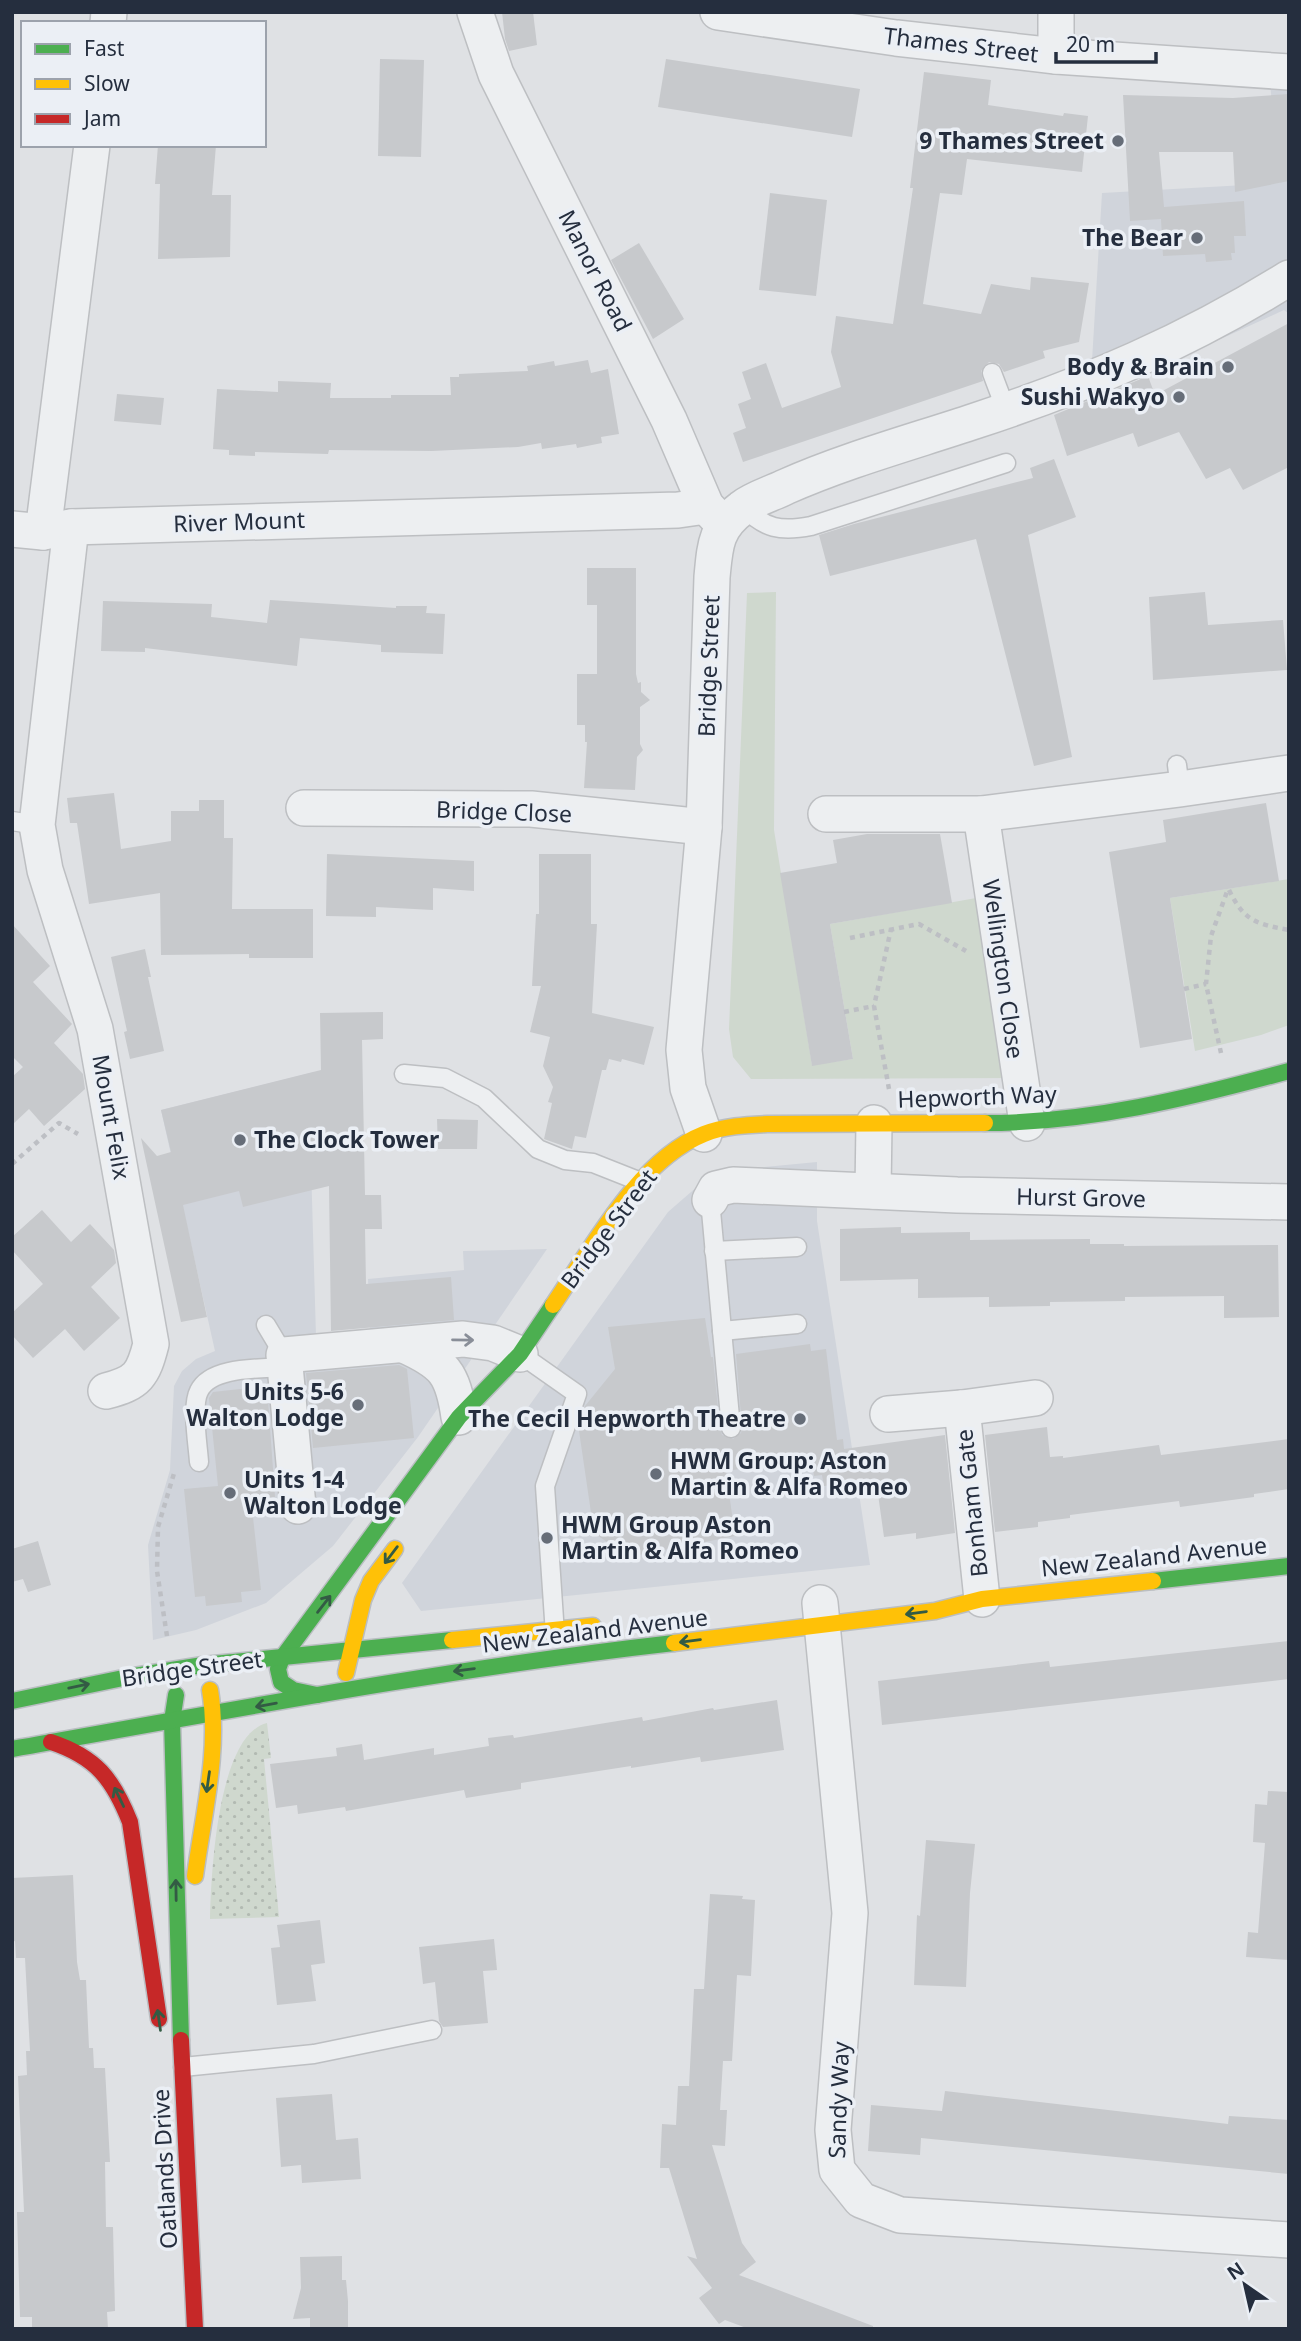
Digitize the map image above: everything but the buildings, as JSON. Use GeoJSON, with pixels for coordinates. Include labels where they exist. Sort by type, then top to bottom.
{"type":"FeatureCollection","features":[{"type":"Feature","properties":{"kind":"main road","name":"Hepworth Way"},"geometry":{"type":"LineString","coordinates":[[704,1134],[737,1126],[768,1124],[1027,1123],[1118,1111],[1230,1087],[1289,1071]]}},
{"type":"Feature","properties":{"kind":"main road","name":"Bridge Street"},"geometry":{"type":"LineString","coordinates":[[498,1401],[520,1354],[628,1196],[661,1159],[704,1134]]}},
{"type":"Feature","properties":{"kind":"main road","name":"Bridge Street"},"geometry":{"type":"LineString","coordinates":[[12,1701],[168,1670],[196,1671],[282,1658],[459,1417],[520,1354]]}},
{"type":"Feature","properties":{"kind":"main road"},"geometry":{"type":"LineString","coordinates":[[282,1658],[278,1669],[281,1682],[293,1690],[322,1695],[339,1684],[347,1671],[363,1600],[371,1581],[404,1537]]}},
{"type":"Feature","properties":{"kind":"main road","name":"New Zealand Avenue"},"geometry":{"type":"LineString","coordinates":[[214,1714],[821,1609],[935,1611],[982,1599],[1289,1566]]}},
{"type":"Feature","properties":{"kind":"main road","name":"New Zealand Avenue"},"geometry":{"type":"LineString","coordinates":[[931,1595],[982,1599]]}},
{"type":"Feature","properties":{"kind":"main road","name":"New Zealand Avenue"},"geometry":{"type":"LineString","coordinates":[[282,1658],[608,1625]]}},
{"type":"Feature","properties":{"kind":"main road"},"geometry":{"type":"LineString","coordinates":[[196,1671],[209,1689],[214,1714]]}},
{"type":"Feature","properties":{"kind":"main road","name":"Oatlands Drive"},"geometry":{"type":"LineString","coordinates":[[195,2329],[179,2007],[172,1721],[177,1694],[196,1671]]}},
{"type":"Feature","properties":{"kind":"main road","name":"Bridge Street"},"geometry":{"type":"LineString","coordinates":[[12,1749],[214,1714]]}},
{"type":"Feature","properties":{"kind":"main road","name":"Oatlands Drive"},"geometry":{"type":"LineString","coordinates":[[179,2007],[213,1747],[214,1714]]}},
{"type":"Feature","properties":{"kind":"main road"},"geometry":{"type":"LineString","coordinates":[[51,1742],[80,1753],[97,1766],[111,1780],[122,1800],[130,1822],[163,2041],[185,2109]]}},
{"type":"Feature","properties":{"kind":"street","name":"Manor Road"},"geometry":{"type":"LineString","coordinates":[[475,12],[496,74],[669,420],[724,512]]}},
{"type":"Feature","properties":{"kind":"street","name":"Thames Street"},"geometry":{"type":"LineString","coordinates":[[718,12],[793,18],[896,38],[1056,56],[1289,72]]}},
{"type":"Feature","properties":{"kind":"street"},"geometry":{"type":"LineString","coordinates":[[1056,12],[1056,56]]}},
{"type":"Feature","properties":{"kind":"street"},"geometry":{"type":"LineString","coordinates":[[24,823],[42,530],[92,147]]}},
{"type":"Feature","properties":{"kind":"street"},"geometry":{"type":"LineString","coordinates":[[724,512],[815,474],[1006,410],[1150,355],[1289,278]]}},
{"type":"Feature","properties":{"kind":"street","name":"River Mount"},"geometry":{"type":"LineString","coordinates":[[42,530],[664,510],[724,512]]}},
{"type":"Feature","properties":{"kind":"street","name":"Bridge Street"},"geometry":{"type":"LineString","coordinates":[[704,1134],[688,1088],[684,1051],[704,827],[712,577],[716,540],[724,512]]}},
{"type":"Feature","properties":{"kind":"street"},"geometry":{"type":"LineString","coordinates":[[826,814],[981,814],[1178,777],[1289,773]]}},
{"type":"Feature","properties":{"kind":"street","name":"Bridge Close"},"geometry":{"type":"LineString","coordinates":[[304,808],[531,809],[704,827]]}},
{"type":"Feature","properties":{"kind":"street","name":"Wellington Close"},"geometry":{"type":"LineString","coordinates":[[981,814],[1027,1123]]}},
{"type":"Feature","properties":{"kind":"street","name":"Mount Felix"},"geometry":{"type":"LineString","coordinates":[[24,823],[45,870],[95,1029],[151,1344],[145,1369],[125,1386],[106,1391]]}},
{"type":"Feature","properties":{"kind":"street"},"geometry":{"type":"LineString","coordinates":[[873,1191],[874,1123]]}},
{"type":"Feature","properties":{"kind":"street","name":"Hurst Grove"},"geometry":{"type":"LineString","coordinates":[[710,1200],[716,1189],[733,1185],[957,1195],[1289,1202]]}},
{"type":"Feature","properties":{"kind":"street"},"geometry":{"type":"LineString","coordinates":[[298,1506],[285,1361],[463,1339],[493,1343],[520,1354]]}},
{"type":"Feature","properties":{"kind":"street"},"geometry":{"type":"LineString","coordinates":[[404,1345],[431,1357],[446,1373],[456,1392],[459,1417]]}},
{"type":"Feature","properties":{"kind":"street","name":"Bonham Gate"},"geometry":{"type":"LineString","coordinates":[[888,1413],[962,1408],[1035,1398]]}},
{"type":"Feature","properties":{"kind":"street","name":"Bonham Gate"},"geometry":{"type":"LineString","coordinates":[[962,1408],[982,1599]]}},
{"type":"Feature","properties":{"kind":"street","name":"Sandy Way"},"geometry":{"type":"LineString","coordinates":[[821,1609],[850,1913],[833,2130],[837,2170],[861,2200],[900,2215],[1289,2240]]}},
{"type":"Feature","properties":{"kind":"lane"},"geometry":{"type":"LineString","coordinates":[[992,373],[1006,410]]}},
{"type":"Feature","properties":{"kind":"lane"},"geometry":{"type":"LineString","coordinates":[[724,512],[789,531],[1006,463]]}},
{"type":"Feature","properties":{"kind":"lane"},"geometry":{"type":"LineString","coordinates":[[404,1074],[445,1078],[484,1098],[538,1149],[565,1160],[593,1163],[641,1182]]}},
{"type":"Feature","properties":{"kind":"lane"},"geometry":{"type":"LineString","coordinates":[[710,1200],[731,1428]]}},
{"type":"Feature","properties":{"kind":"lane"},"geometry":{"type":"LineString","coordinates":[[714,1251],[797,1247]]}},
{"type":"Feature","properties":{"kind":"lane"},"geometry":{"type":"LineString","coordinates":[[722,1331],[797,1324]]}},
{"type":"Feature","properties":{"kind":"lane"},"geometry":{"type":"LineString","coordinates":[[199,1462],[196,1407],[199,1391],[211,1378],[226,1372],[285,1361],[266,1325]]}},
{"type":"Feature","properties":{"kind":"lane"},"geometry":{"type":"LineString","coordinates":[[520,1354],[577,1394],[545,1486],[557,1656]]}},
{"type":"Feature","properties":{"kind":"lane"},"geometry":{"type":"LineString","coordinates":[[183,2067],[314,2054],[432,2030]]}},
{"type":"Feature","properties":{"kind":"path"},"geometry":{"type":"LineString","coordinates":[[1222,1057],[1206,984],[1212,936],[1228,889],[1237,907],[1258,924],[1289,930]]}},
{"type":"Feature","properties":{"kind":"path"},"geometry":{"type":"LineString","coordinates":[[850,938],[919,924],[1003,972]]}},
{"type":"Feature","properties":{"kind":"path"},"geometry":{"type":"LineString","coordinates":[[890,1090],[874,1006],[891,929]]}},
{"type":"Feature","properties":{"kind":"path"},"geometry":{"type":"LineString","coordinates":[[1184,989],[1206,984]]}},
{"type":"Feature","properties":{"kind":"path"},"geometry":{"type":"LineString","coordinates":[[844,1012],[874,1006]]}},
{"type":"Feature","properties":{"kind":"path"},"geometry":{"type":"LineString","coordinates":[[12,1164],[59,1123],[88,1139]]}},
{"type":"Feature","properties":{"kind":"shaded area"},"geometry":{"type":"Polygon","coordinates":[[[1269,73],[1289,75],[1289,314],[1284,310],[1151,371],[1092,361],[1102,193],[1280,183],[1269,73]]]}},
{"type":"Feature","properties":{"kind":"shaded area"},"geometry":{"type":"Polygon","coordinates":[[[776,592],[774,830],[812,1065],[853,1059],[830,924],[993,895],[1020,1078],[751,1079],[733,1057],[729,1029],[747,593],[776,592]]]}},
{"type":"Feature","properties":{"kind":"shaded area"},"geometry":{"type":"Polygon","coordinates":[[[1289,879],[1289,1025],[1261,1035],[1195,1051],[1170,898],[1289,879]]]}},
{"type":"Feature","properties":{"kind":"shaded area"},"geometry":{"type":"Polygon","coordinates":[[[314,1072],[311,1165],[316,1336],[370,1331],[368,1279],[464,1270],[463,1251],[547,1249],[418,1437],[333,1546],[266,1603],[196,1630],[153,1640],[148,1545],[170,1470],[174,1386],[182,1371],[196,1359],[215,1351],[161,1110],[314,1072]]]}},
{"type":"Feature","properties":{"kind":"shaded area"},"geometry":{"type":"Polygon","coordinates":[[[817,1162],[817,1221],[870,1565],[421,1611],[402,1583],[668,1212],[714,1172],[817,1162]]]}},
{"type":"Feature","properties":{"kind":"shaded area"},"geometry":{"type":"Polygon","coordinates":[[[267,1723],[271,1758],[264,1759],[279,1917],[210,1919],[215,1841],[227,1779],[237,1753],[250,1733],[267,1723]]]}},
{"type":"Feature","properties":{"kind":"traffic: fast"},"geometry":{"type":"LineString","coordinates":[[985,1123],[1100,1114],[1214,1091],[1289,1071]]}},
{"type":"Feature","properties":{"kind":"traffic: fast"},"geometry":{"type":"LineString","coordinates":[[317,1695],[293,1690],[281,1682],[278,1669],[282,1658],[459,1417],[520,1354],[553,1305]]}},
{"type":"Feature","properties":{"kind":"traffic: fast"},"geometry":{"type":"LineString","coordinates":[[1153,1581],[1289,1566]]}},
{"type":"Feature","properties":{"kind":"traffic: fast"},"geometry":{"type":"LineString","coordinates":[[12,1701],[203,1665],[452,1640]]}},
{"type":"Feature","properties":{"kind":"traffic: fast"},"geometry":{"type":"LineString","coordinates":[[12,1749],[425,1677],[674,1643]]}},
{"type":"Feature","properties":{"kind":"traffic: fast"},"geometry":{"type":"LineString","coordinates":[[176,1695],[172,1721],[181,2040]]}},
{"type":"Feature","properties":{"kind":"traffic: slow"},"geometry":{"type":"LineString","coordinates":[[553,1305],[618,1208],[638,1185],[680,1146],[704,1134],[744,1125],[768,1124],[985,1123]]}},
{"type":"Feature","properties":{"kind":"traffic: slow"},"geometry":{"type":"LineString","coordinates":[[346,1673],[363,1600],[371,1581],[395,1549]]}},
{"type":"Feature","properties":{"kind":"traffic: slow"},"geometry":{"type":"LineString","coordinates":[[674,1643],[935,1611],[982,1599],[1153,1581]]}},
{"type":"Feature","properties":{"kind":"traffic: slow"},"geometry":{"type":"LineString","coordinates":[[452,1640],[593,1626]]}},
{"type":"Feature","properties":{"kind":"traffic: slow"},"geometry":{"type":"LineString","coordinates":[[195,1876],[212,1760],[213,1713],[210,1690]]}},
{"type":"Feature","properties":{"kind":"traffic: jam"},"geometry":{"type":"LineString","coordinates":[[51,1742],[80,1755],[101,1772],[117,1793],[130,1822],[159,2019]]}},
{"type":"Feature","properties":{"kind":"traffic: jam"},"geometry":{"type":"LineString","coordinates":[[181,2040],[195,2329]]}},
{"type":"Feature","properties":{"kind":"place","name":"9 Thames Street"},"geometry":{"type":"Point","coordinates":[1118,141]}},
{"type":"Feature","properties":{"kind":"place","name":"The Bear"},"geometry":{"type":"Point","coordinates":[1197,238]}},
{"type":"Feature","properties":{"kind":"place","name":"Body & Brain"},"geometry":{"type":"Point","coordinates":[1228,367]}},
{"type":"Feature","properties":{"kind":"place","name":"Sushi Wakyo"},"geometry":{"type":"Point","coordinates":[1179,397]}},
{"type":"Feature","properties":{"kind":"place","name":"The Clock Tower"},"geometry":{"type":"Point","coordinates":[240,1140]}},
{"type":"Feature","properties":{"kind":"place","name":"Units 5-6 Walton Lodge"},"geometry":{"type":"Point","coordinates":[358,1405]}},
{"type":"Feature","properties":{"kind":"place","name":"The Cecil Hepworth Theatre"},"geometry":{"type":"Point","coordinates":[800,1419]}},
{"type":"Feature","properties":{"kind":"place","name":"HWM Group: Aston Martin & Alfa Romeo"},"geometry":{"type":"Point","coordinates":[656,1474]}},
{"type":"Feature","properties":{"kind":"place","name":"Units 1-4 Walton Lodge"},"geometry":{"type":"Point","coordinates":[230,1493]}},
{"type":"Feature","properties":{"kind":"place","name":"HWM Group Aston Martin & Alfa Romeo"},"geometry":{"type":"Point","coordinates":[547,1538]}}]}
